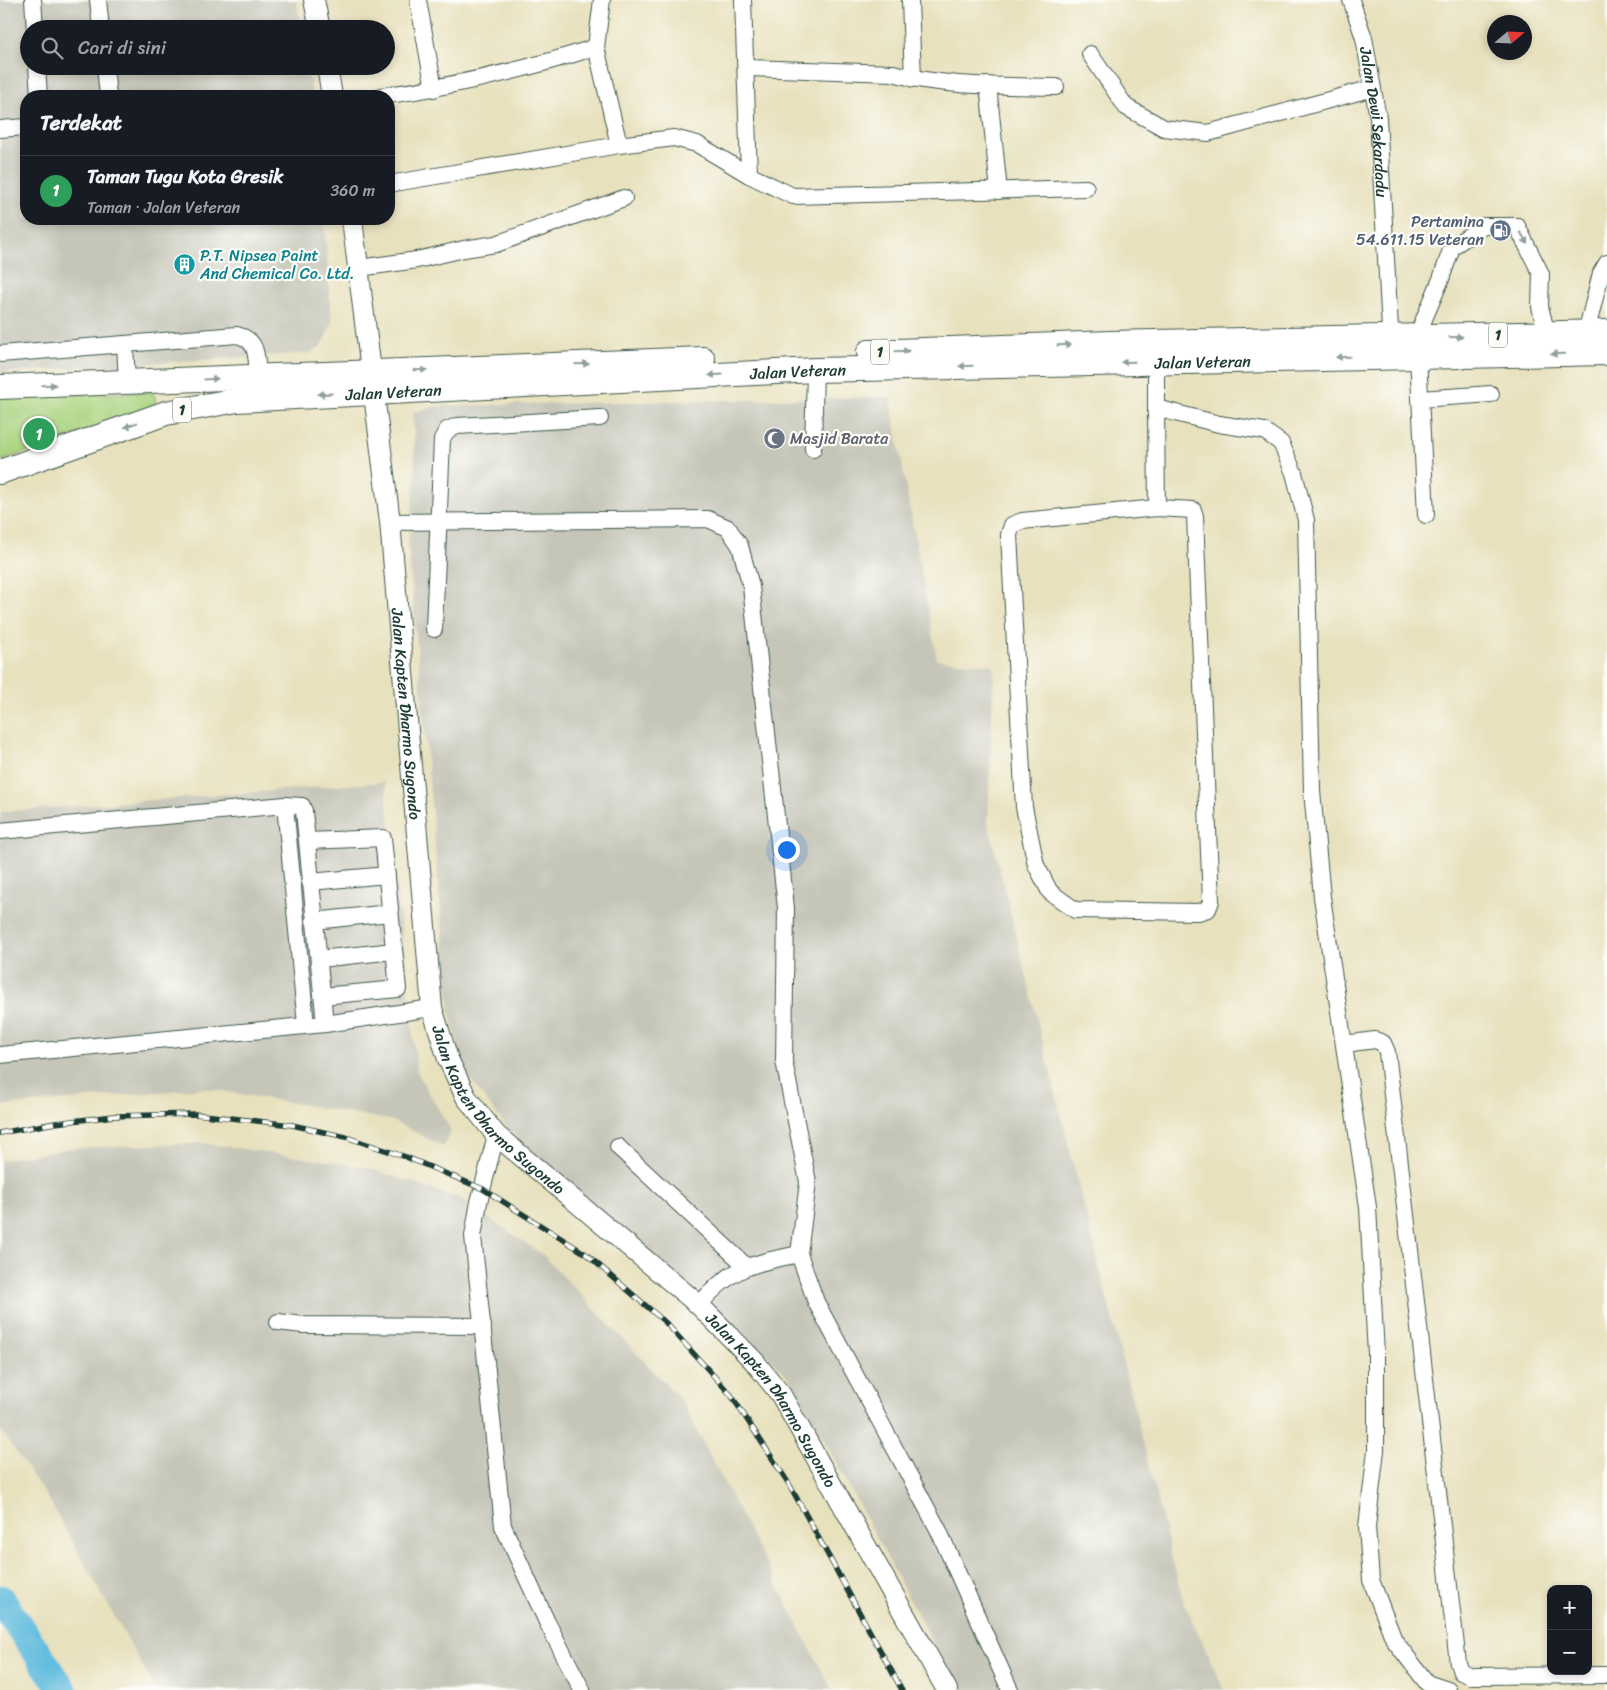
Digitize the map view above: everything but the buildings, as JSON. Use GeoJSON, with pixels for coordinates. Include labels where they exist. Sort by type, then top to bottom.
{"type":"FeatureCollection","features":[{"type":"Feature","properties":{"kind":"highway","name":"Jalan Veteran"},"geometry":{"type":"LineString","coordinates":[[1417,347],[1547,334],[1596,332]]}},
{"type":"Feature","properties":{"kind":"highway","name":"Jalan Veteran"},"geometry":{"type":"LineString","coordinates":[[0,472],[166,413],[237,400],[372,382],[1110,343],[1417,347],[1607,353]]}},
{"type":"Feature","properties":{"kind":"highway","name":"Jalan Veteran"},"geometry":{"type":"LineString","coordinates":[[0,387],[161,382],[258,376],[372,382],[1156,362],[1391,347]]}},
{"type":"Feature","properties":{"kind":"highway"},"geometry":{"type":"LineString","coordinates":[[161,382],[166,413]]}},
{"type":"Feature","properties":{"kind":"main road"},"geometry":{"type":"LineString","coordinates":[[314,0],[318,20]]}},
{"type":"Feature","properties":{"kind":"main road"},"geometry":{"type":"LineString","coordinates":[[328,75],[331,90]]}},
{"type":"Feature","properties":{"kind":"main road","name":"Jalan Kapten Dharmo Sugondo"},"geometry":{"type":"LineString","coordinates":[[353,225],[390,522],[432,1008],[448,1059],[466,1097],[496,1135],[700,1305],[754,1362],[781,1395],[947,1690]]}},
{"type":"Feature","properties":{"kind":"street"},"geometry":{"type":"LineString","coordinates":[[33,0],[34,20]]}},
{"type":"Feature","properties":{"kind":"street"},"geometry":{"type":"LineString","coordinates":[[98,0],[100,20]]}},
{"type":"Feature","properties":{"kind":"street"},"geometry":{"type":"LineString","coordinates":[[418,0],[434,89]]}},
{"type":"Feature","properties":{"kind":"street"},"geometry":{"type":"LineString","coordinates":[[602,0],[596,47],[618,144]]}},
{"type":"Feature","properties":{"kind":"street"},"geometry":{"type":"LineString","coordinates":[[744,0],[749,175]]}},
{"type":"Feature","properties":{"kind":"street"},"geometry":{"type":"LineString","coordinates":[[910,0],[913,79]]}},
{"type":"Feature","properties":{"kind":"street","name":"Jalan Dewi Sekardadu"},"geometry":{"type":"LineString","coordinates":[[1351,0],[1364,38],[1378,118],[1391,347]]}},
{"type":"Feature","properties":{"kind":"street"},"geometry":{"type":"LineString","coordinates":[[395,94],[434,89],[536,67],[596,47]]}},
{"type":"Feature","properties":{"kind":"street"},"geometry":{"type":"LineString","coordinates":[[1090,54],[1126,107],[1164,128],[1208,133],[1373,88]]}},
{"type":"Feature","properties":{"kind":"street"},"geometry":{"type":"LineString","coordinates":[[747,68],[893,73],[913,79],[988,85],[1056,87]]}},
{"type":"Feature","properties":{"kind":"street"},"geometry":{"type":"LineString","coordinates":[[38,75],[39,90]]}},
{"type":"Feature","properties":{"kind":"street"},"geometry":{"type":"LineString","coordinates":[[106,75],[107,90]]}},
{"type":"Feature","properties":{"kind":"street"},"geometry":{"type":"LineString","coordinates":[[988,85],[999,191]]}},
{"type":"Feature","properties":{"kind":"street"},"geometry":{"type":"LineString","coordinates":[[0,129],[20,127]]}},
{"type":"Feature","properties":{"kind":"street"},"geometry":{"type":"LineString","coordinates":[[395,183],[618,144],[674,138],[697,144],[749,175],[793,196],[1086,188]]}},
{"type":"Feature","properties":{"kind":"street"},"geometry":{"type":"LineString","coordinates":[[359,268],[417,260],[496,244],[624,198]]}},
{"type":"Feature","properties":{"kind":"street"},"geometry":{"type":"LineString","coordinates":[[1426,515],[1417,347],[1452,247],[1484,226],[1517,226],[1541,274],[1540,307],[1547,334]]}},
{"type":"Feature","properties":{"kind":"street"},"geometry":{"type":"LineString","coordinates":[[1596,332],[1601,273],[1607,263]]}},
{"type":"Feature","properties":{"kind":"street"},"geometry":{"type":"LineString","coordinates":[[0,354],[238,335],[248,338],[255,346],[258,376]]}},
{"type":"Feature","properties":{"kind":"street"},"geometry":{"type":"LineString","coordinates":[[125,344],[127,382]]}},
{"type":"Feature","properties":{"kind":"street"},"geometry":{"type":"LineString","coordinates":[[1156,362],[1157,508]]}},
{"type":"Feature","properties":{"kind":"street"},"geometry":{"type":"LineString","coordinates":[[813,449],[815,370]]}},
{"type":"Feature","properties":{"kind":"street"},"geometry":{"type":"LineString","coordinates":[[1420,399],[1491,394]]}},
{"type":"Feature","properties":{"kind":"street"},"geometry":{"type":"LineString","coordinates":[[1156,408],[1218,424],[1264,431],[1281,443],[1294,473],[1306,520],[1312,791],[1322,898],[1368,1207],[1376,1354],[1376,1450],[1367,1527],[1371,1580],[1394,1640],[1427,1684],[1448,1690]]}},
{"type":"Feature","properties":{"kind":"street"},"geometry":{"type":"LineString","coordinates":[[434,629],[442,439],[447,430],[456,426],[600,418]]}},
{"type":"Feature","properties":{"kind":"street"},"geometry":{"type":"LineString","coordinates":[[1157,508],[1187,508],[1193,510],[1195,516],[1211,901],[1208,910],[1199,912],[1075,910],[1050,892],[1036,865],[1024,807],[1009,534],[1012,525],[1022,521],[1157,508]]}},
{"type":"Feature","properties":{"kind":"street"},"geometry":{"type":"LineString","coordinates":[[390,522],[708,519],[728,528],[740,546],[750,586],[786,908],[784,1061],[808,1182],[799,1254],[816,1302],[938,1530],[1010,1690]]}},
{"type":"Feature","properties":{"kind":"street"},"geometry":{"type":"LineString","coordinates":[[0,831],[285,805],[302,806],[325,1024]]}},
{"type":"Feature","properties":{"kind":"street"},"geometry":{"type":"LineString","coordinates":[[285,805],[306,1025]]}},
{"type":"Feature","properties":{"kind":"street"},"geometry":{"type":"LineString","coordinates":[[307,841],[383,838],[398,989],[322,996]]}},
{"type":"Feature","properties":{"kind":"street"},"geometry":{"type":"LineString","coordinates":[[310,882],[386,875]]}},
{"type":"Feature","properties":{"kind":"street"},"geometry":{"type":"LineString","coordinates":[[314,921],[390,913]]}},
{"type":"Feature","properties":{"kind":"street"},"geometry":{"type":"LineString","coordinates":[[318,958],[394,951]]}},
{"type":"Feature","properties":{"kind":"street"},"geometry":{"type":"LineString","coordinates":[[0,1055],[325,1024],[432,1008]]}},
{"type":"Feature","properties":{"kind":"street"},"geometry":{"type":"LineString","coordinates":[[1344,1044],[1375,1040],[1383,1043],[1387,1052],[1457,1653],[1461,1672],[1470,1676],[1607,1675]]}},
{"type":"Feature","properties":{"kind":"street"},"geometry":{"type":"LineString","coordinates":[[496,1135],[479,1202],[473,1236],[503,1526],[547,1622],[582,1690]]}},
{"type":"Feature","properties":{"kind":"street"},"geometry":{"type":"LineString","coordinates":[[618,1147],[746,1266]]}},
{"type":"Feature","properties":{"kind":"street"},"geometry":{"type":"LineString","coordinates":[[700,1305],[714,1287],[746,1266],[799,1254]]}},
{"type":"Feature","properties":{"kind":"street"},"geometry":{"type":"LineString","coordinates":[[278,1322],[302,1325],[483,1326]]}},
{"type":"Feature","properties":{"kind":"shaded area"},"geometry":{"type":"Polygon","coordinates":[[[0,0],[296,0],[300,20],[20,20],[20,75],[309,75],[311,90],[20,90],[20,225],[324,225],[332,323],[322,345],[311,353],[0,373],[0,0]]]}},
{"type":"Feature","properties":{"kind":"shaded area"},"geometry":{"type":"Polygon","coordinates":[[[890,397],[937,660],[994,665],[988,823],[1182,1598],[1224,1690],[958,1690],[793,1382],[740,1329],[552,1172],[504,1124],[465,1072],[450,1014],[408,545],[415,478],[413,413],[435,406],[890,397]]]}},
{"type":"Feature","properties":{"kind":"shaded area"},"geometry":{"type":"Polygon","coordinates":[[[385,782],[417,1072],[451,1131],[444,1147],[391,1120],[205,1088],[0,1106],[0,812],[385,782]]]}},
{"type":"Feature","properties":{"kind":"shaded area"},"geometry":{"type":"Polygon","coordinates":[[[202,1143],[366,1167],[461,1199],[543,1255],[681,1400],[832,1690],[156,1690],[49,1500],[0,1429],[0,1160],[74,1148],[202,1143]]]}},
{"type":"Feature","properties":{"kind":"green space"},"geometry":{"type":"Polygon","coordinates":[[[152,392],[156,399],[154,407],[0,461],[0,398],[152,392]]]}},
{"type":"Feature","properties":{"kind":"waterway"},"geometry":{"type":"LineString","coordinates":[[0,1599],[63,1690]]}},
{"type":"Feature","properties":{"kind":"railway"},"geometry":{"type":"LineString","coordinates":[[0,1133],[55,1123],[114,1116],[195,1114],[292,1125],[346,1137],[406,1157],[483,1189],[586,1254],[666,1323],[731,1395],[789,1484],[902,1690]]}},
{"type":"Feature","properties":{"kind":"place","name":"Pertamina 54.611.15 Veteran"},"geometry":{"type":"Point","coordinates":[1500,230]}},
{"type":"Feature","properties":{"kind":"place","name":"P.T. Nipsea Paint And Chemical Co. Ltd."},"geometry":{"type":"Point","coordinates":[184,264]}},
{"type":"Feature","properties":{"kind":"place","name":"Taman Tugu Kota Gresik"},"geometry":{"type":"Point","coordinates":[39,434]}},
{"type":"Feature","properties":{"kind":"place","name":"Masjid Barata"},"geometry":{"type":"Point","coordinates":[774,438]}}]}
